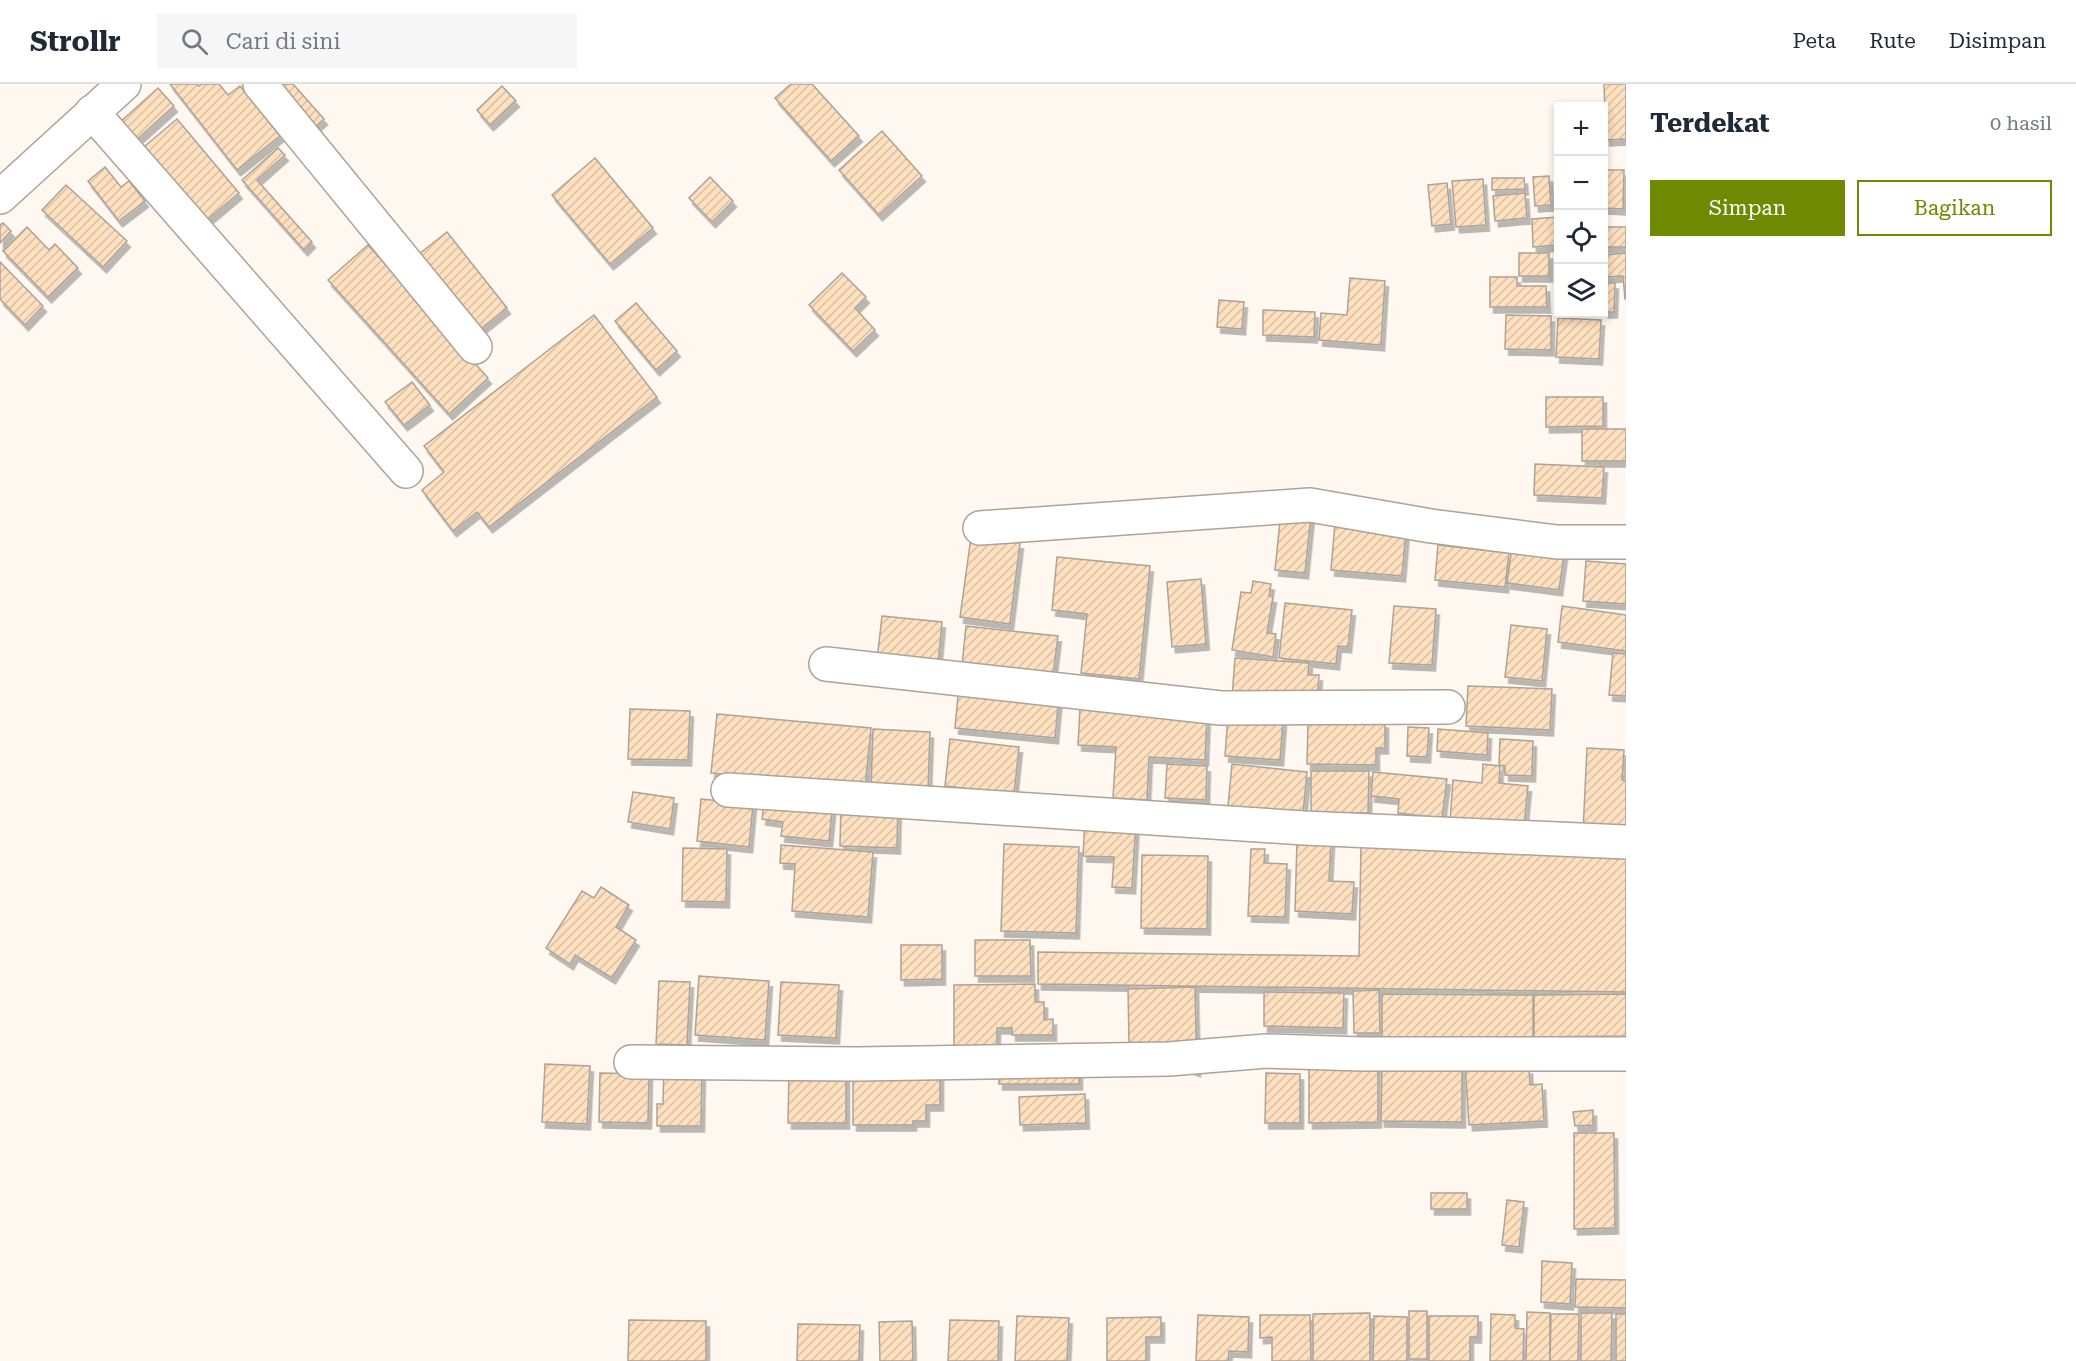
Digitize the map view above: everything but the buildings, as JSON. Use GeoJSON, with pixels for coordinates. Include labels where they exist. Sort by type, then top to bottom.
{"type":"FeatureCollection","features":[{"type":"Feature","properties":{"kind":"street"},"geometry":{"type":"LineString","coordinates":[[0,197],[124,84]]}},
{"type":"Feature","properties":{"kind":"street"},"geometry":{"type":"LineString","coordinates":[[260,84],[475,347]]}},
{"type":"Feature","properties":{"kind":"street"},"geometry":{"type":"LineString","coordinates":[[92,112],[406,471]]}},
{"type":"Feature","properties":{"kind":"street"},"geometry":{"type":"LineString","coordinates":[[980,528],[1310,505],[1431,526],[1557,542],[1626,542]]}},
{"type":"Feature","properties":{"kind":"street"},"geometry":{"type":"LineString","coordinates":[[826,664],[1221,708],[1448,707]]}},
{"type":"Feature","properties":{"kind":"street"},"geometry":{"type":"LineString","coordinates":[[728,790],[1304,828],[1626,842]]}},
{"type":"Feature","properties":{"kind":"street"},"geometry":{"type":"LineString","coordinates":[[631,1062],[905,1063],[1169,1059],[1266,1052],[1626,1054]]}}]}
